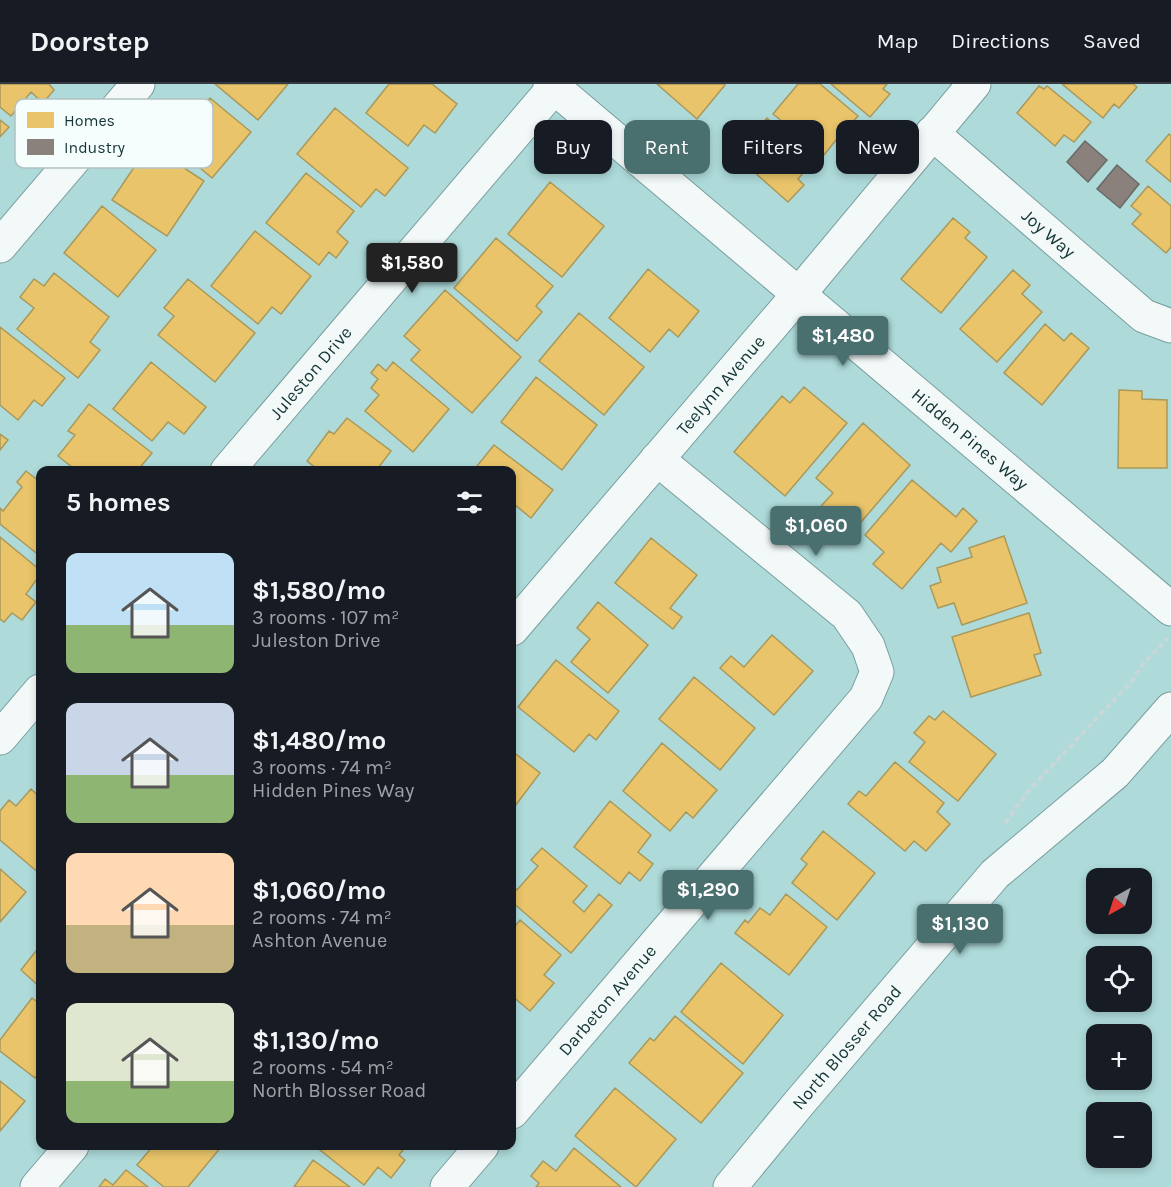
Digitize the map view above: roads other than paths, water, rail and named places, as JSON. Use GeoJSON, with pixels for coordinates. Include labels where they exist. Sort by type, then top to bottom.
{"type":"FeatureCollection","features":[{"type":"Feature","properties":{"kind":"street"},"geometry":{"type":"LineString","coordinates":[[125,99],[138,84]]}},
{"type":"Feature","properties":{"kind":"street","name":"Teelynn Avenue"},"geometry":{"type":"LineString","coordinates":[[516,624],[798,295],[974,84]]}},
{"type":"Feature","properties":{"kind":"street","name":"Hidden Pines Way"},"geometry":{"type":"LineString","coordinates":[[554,85],[798,295],[1171,609]]}},
{"type":"Feature","properties":{"kind":"street","name":"Juleston Drive"},"geometry":{"type":"LineString","coordinates":[[231,466],[554,85]]}},
{"type":"Feature","properties":{"kind":"street","name":"Joy Way"},"geometry":{"type":"LineString","coordinates":[[932,133],[1144,316],[1171,326]]}},
{"type":"Feature","properties":{"kind":"street"},"geometry":{"type":"LineString","coordinates":[[0,246],[66,168]]}},
{"type":"Feature","properties":{"kind":"street","name":"Darbeton Avenue"},"geometry":{"type":"LineString","coordinates":[[516,1107],[866,698],[877,672],[868,646],[847,615],[657,459]]}},
{"type":"Feature","properties":{"kind":"street"},"geometry":{"type":"LineString","coordinates":[[0,738],[36,695]]}},
{"type":"Feature","properties":{"kind":"street","name":"North Blosser Road"},"geometry":{"type":"LineString","coordinates":[[730,1187],[807,1093],[995,874],[1115,772],[1171,709]]}},
{"type":"Feature","properties":{"kind":"street"},"geometry":{"type":"LineString","coordinates":[[37,1187],[69,1150]]}},
{"type":"Feature","properties":{"kind":"street"},"geometry":{"type":"LineString","coordinates":[[447,1187],[479,1150]]}}]}
